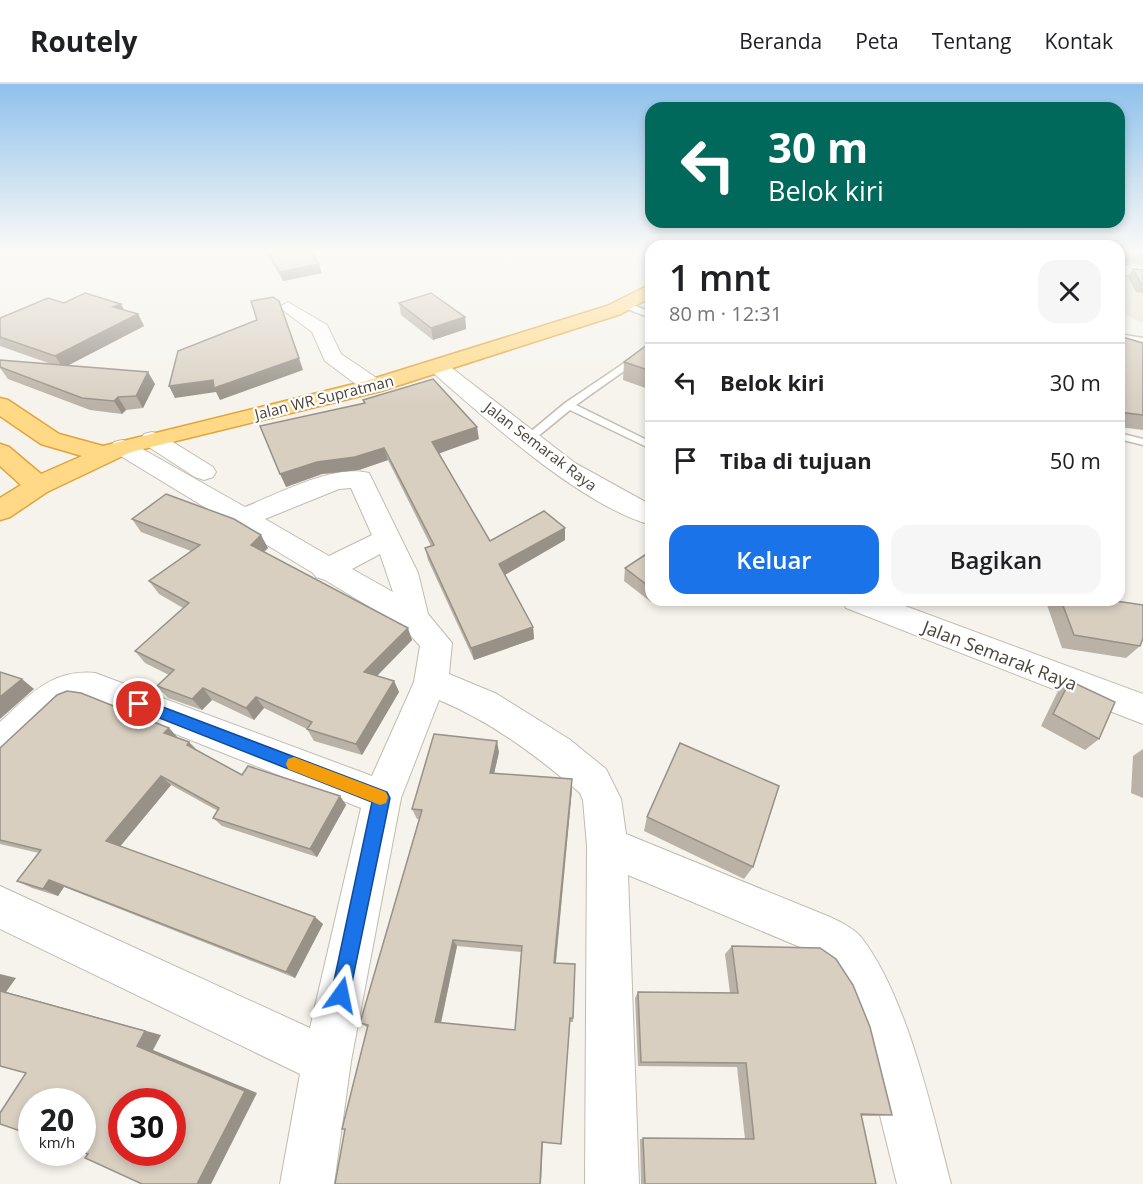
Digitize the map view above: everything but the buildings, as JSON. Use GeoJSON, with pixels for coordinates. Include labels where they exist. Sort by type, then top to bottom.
{"type":"FeatureCollection","features":[{"type":"Feature","properties":{"kind":"highway","name":"Jalan WR Supratman"},"geometry":{"type":"LineString","coordinates":[[0,511],[38,486],[112,451],[152,439],[373,386],[639,302]]}},
{"type":"Feature","properties":{"kind":"highway"},"geometry":{"type":"LineString","coordinates":[[0,405],[50,439],[112,451]]}},
{"type":"Feature","properties":{"kind":"highway"},"geometry":{"type":"LineString","coordinates":[[0,452],[38,486]]}},
{"type":"Feature","properties":{"kind":"street"},"geometry":{"type":"LineString","coordinates":[[288,306],[320,328],[332,357],[373,386]]}},
{"type":"Feature","properties":{"kind":"street","name":"Jalan Semarak Raya"},"geometry":{"type":"LineString","coordinates":[[437,366],[527,440],[614,500],[645,513]]}},
{"type":"Feature","properties":{"kind":"street"},"geometry":{"type":"LineString","coordinates":[[152,439],[326,570],[414,619],[436,642],[432,682],[405,737],[382,798],[327,1061],[307,1184]]}},
{"type":"Feature","properties":{"kind":"street"},"geometry":{"type":"LineString","coordinates":[[112,451],[251,515],[334,482],[360,479],[403,573],[414,619]]}},
{"type":"Feature","properties":{"kind":"street"},"geometry":{"type":"LineString","coordinates":[[326,570],[387,539]]}},
{"type":"Feature","properties":{"kind":"street","name":"Jalan Semarak Raya"},"geometry":{"type":"LineString","coordinates":[[872,606],[1143,709]]}},
{"type":"Feature","properties":{"kind":"street"},"geometry":{"type":"LineString","coordinates":[[432,682],[485,704],[556,750],[593,781],[602,799],[607,846],[612,1184]]}},
{"type":"Feature","properties":{"kind":"street"},"geometry":{"type":"LineString","coordinates":[[0,745],[56,693],[76,684],[95,687],[382,798]]}},
{"type":"Feature","properties":{"kind":"street"},"geometry":{"type":"LineString","coordinates":[[607,846],[815,932],[843,951],[859,973],[881,1030],[924,1184]]}},
{"type":"Feature","properties":{"kind":"street"},"geometry":{"type":"LineString","coordinates":[[0,907],[327,1061]]}},
{"type":"Feature","properties":{"kind":"street"},"geometry":{"type":"LineString","coordinates":[[284,1184],[316,1128]]}},
{"type":"Feature","properties":{"kind":"lane"},"geometry":{"type":"LineString","coordinates":[[1125,338],[1143,341]]}},
{"type":"Feature","properties":{"kind":"lane"},"geometry":{"type":"LineString","coordinates":[[527,440],[569,405],[645,352]]}},
{"type":"Feature","properties":{"kind":"lane"},"geometry":{"type":"LineString","coordinates":[[569,405],[645,443]]}},
{"type":"Feature","properties":{"kind":"lane"},"geometry":{"type":"LineString","coordinates":[[1125,438],[1143,442]]}},
{"type":"Feature","properties":{"kind":"shaded area"},"geometry":{"type":"Polygon","coordinates":[[[1125,302],[1143,302],[1143,323],[1125,315],[1125,302]]]}},
{"type":"Feature","properties":{"kind":"slow traffic"},"geometry":{"type":"LineString","coordinates":[[294,764],[380,797]]}},
{"type":"Feature","properties":{"kind":"route"},"geometry":{"type":"LineString","coordinates":[[139,704],[382,798],[341,995]]}}]}
